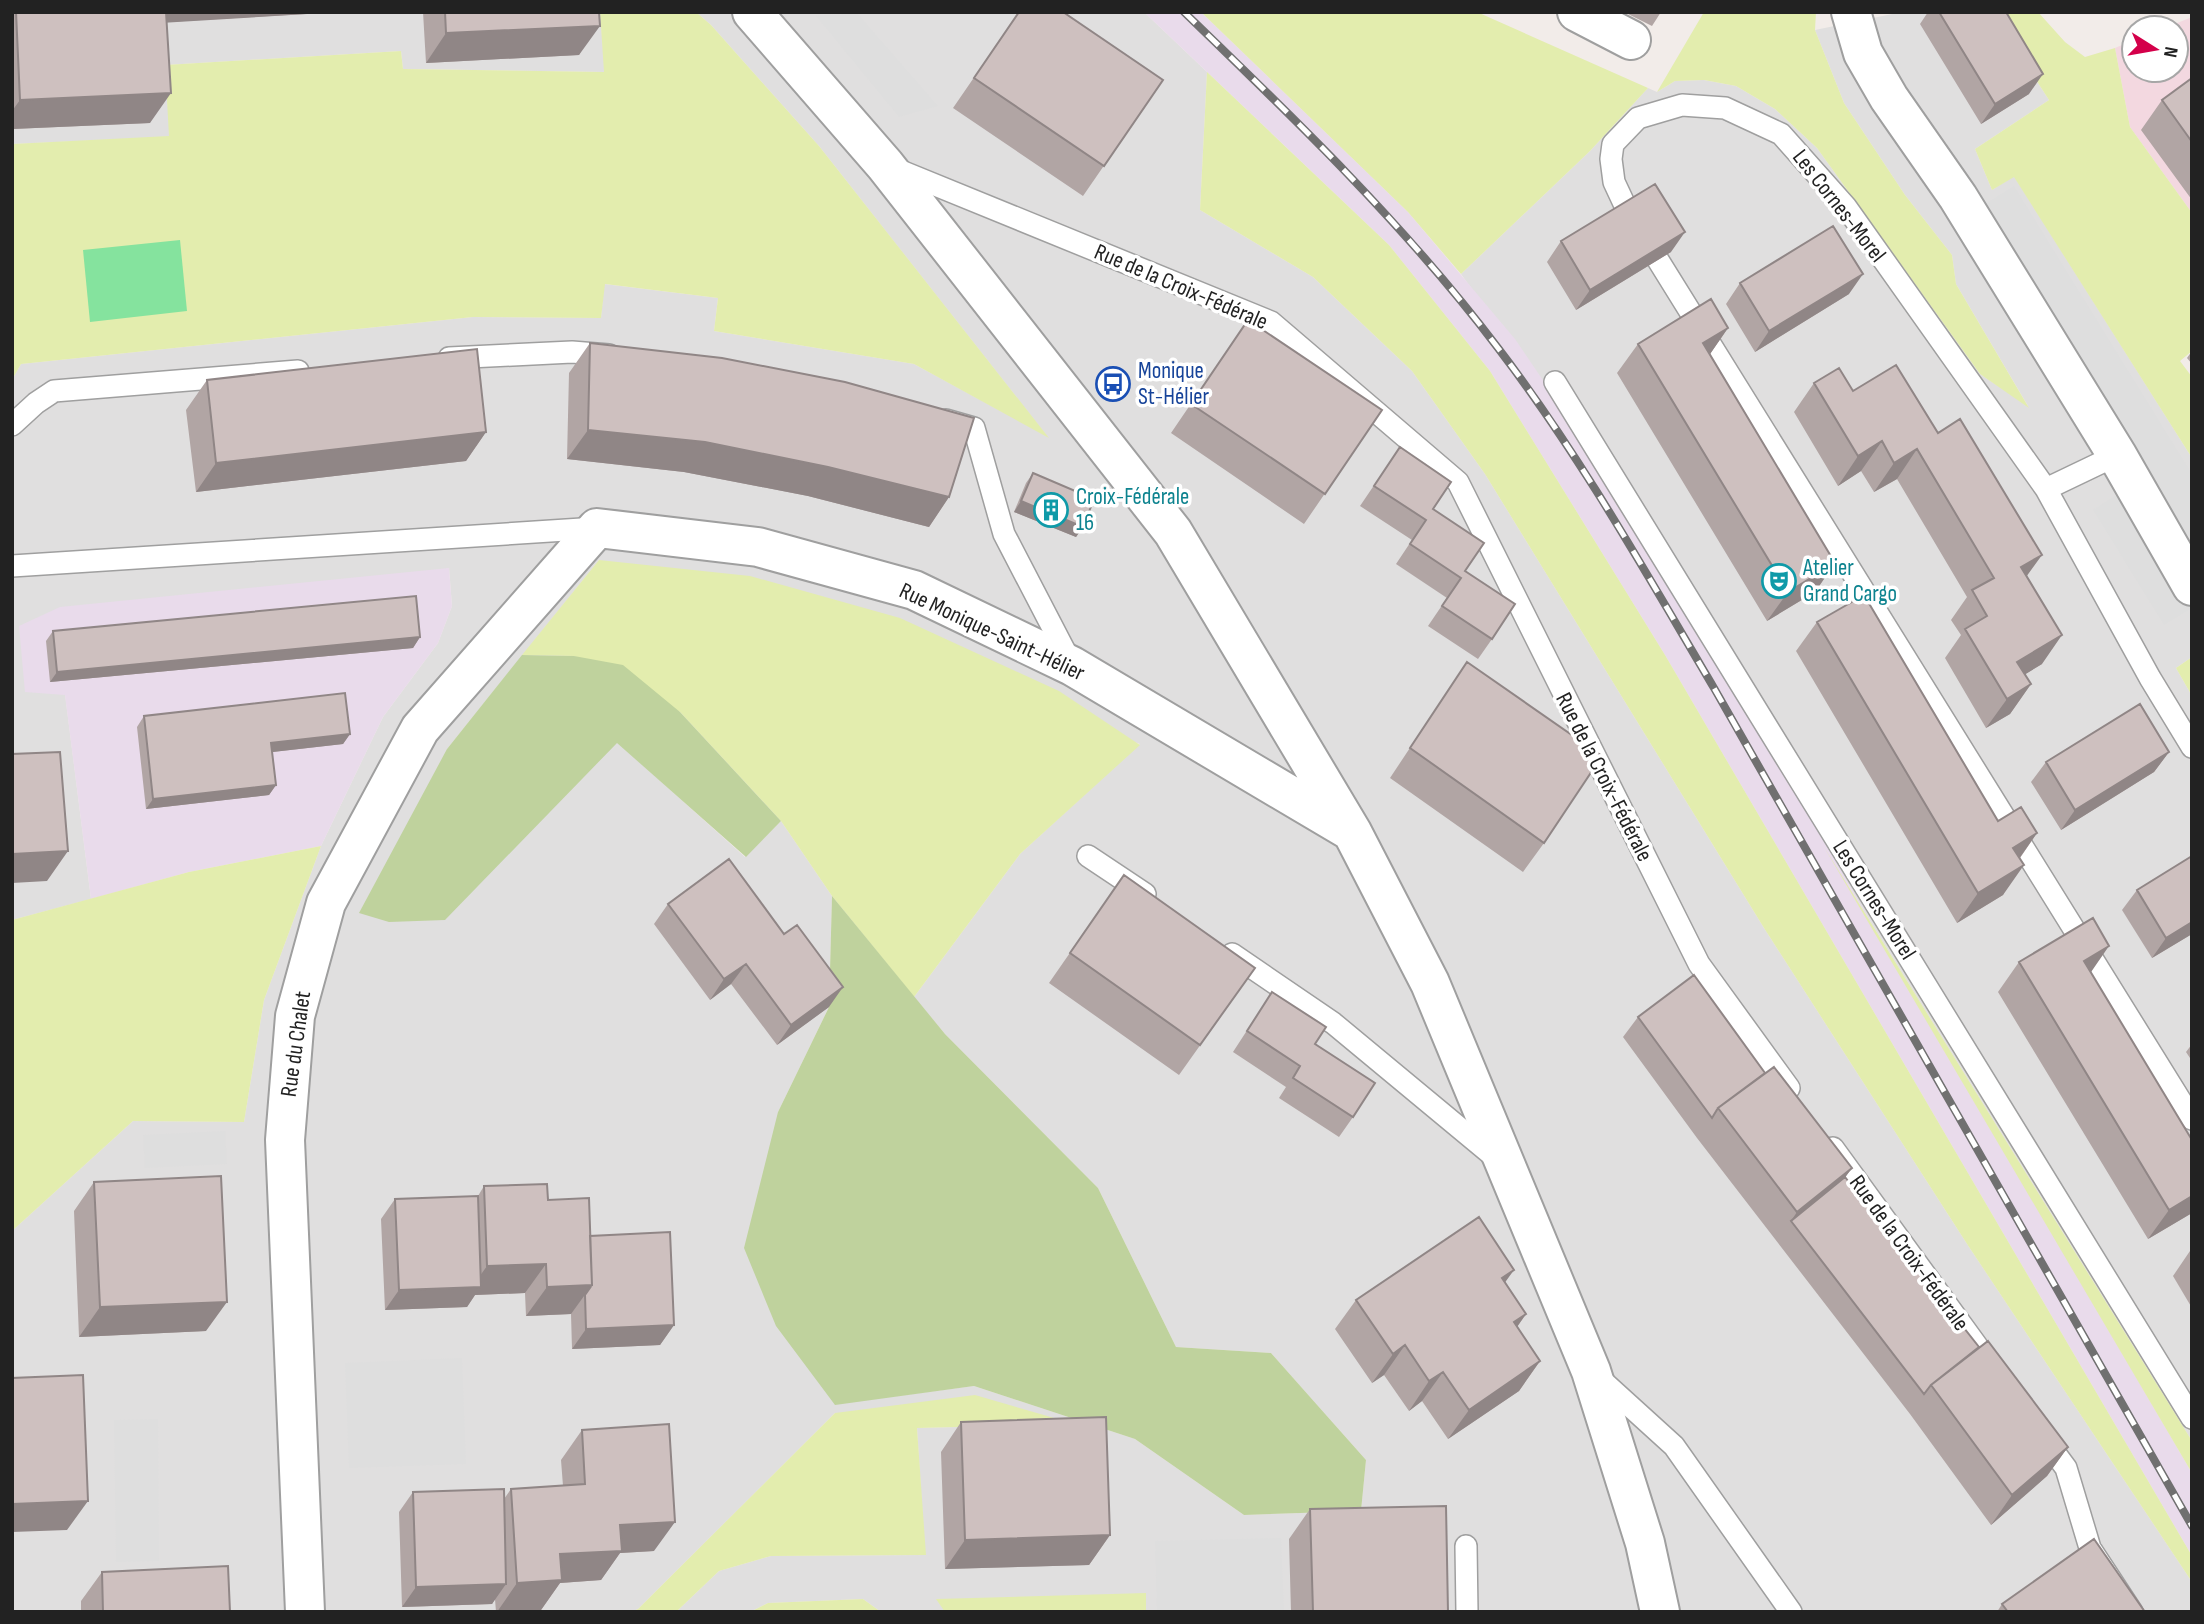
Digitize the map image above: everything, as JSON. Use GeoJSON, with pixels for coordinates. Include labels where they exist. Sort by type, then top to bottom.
{"type":"FeatureCollection","features":[{"type":"Feature","properties":{"kind":"street","name":"Rue de la Croix-Fédérale"},"geometry":{"type":"LineString","coordinates":[[752,12],[885,165],[1172,532],[1352,832],[1430,983],[1591,1371],[1645,1543],[1660,1612]]}},
{"type":"Feature","properties":{"kind":"street"},"geometry":{"type":"LineString","coordinates":[[1577,12],[1631,40]]}},
{"type":"Feature","properties":{"kind":"street"},"geometry":{"type":"LineString","coordinates":[[1851,12],[1863,53],[1889,98],[1958,197],[2118,455],[2192,586]]}},
{"type":"Feature","properties":{"kind":"street","name":"Rue Monique-Saint-Hélier"},"geometry":{"type":"LineString","coordinates":[[597,528],[758,547],[914,590],[1072,666],[1352,832]]}},
{"type":"Feature","properties":{"kind":"street","name":"Rue du Chalet"},"geometry":{"type":"LineString","coordinates":[[305,1612],[285,1140],[295,1016],[326,903],[421,729],[597,528]]}},
{"type":"Feature","properties":{"kind":"lane","name":"Les Cornes-Morel"},"geometry":{"type":"LineString","coordinates":[[1628,212],[1614,182],[1611,159],[1613,144],[1638,118],[1682,104],[1725,108],[1781,134],[1846,207],[2046,489],[2192,747]]}},
{"type":"Feature","properties":{"kind":"lane","name":"Rue de la Croix-Fédérale"},"geometry":{"type":"LineString","coordinates":[[885,165],[1271,322],[1458,482],[1699,964],[1805,1110]]}},
{"type":"Feature","properties":{"kind":"lane"},"geometry":{"type":"LineString","coordinates":[[1658,260],[2192,1118]]}},
{"type":"Feature","properties":{"kind":"lane"},"geometry":{"type":"LineString","coordinates":[[433,359],[572,352],[625,357]]}},
{"type":"Feature","properties":{"kind":"lane"},"geometry":{"type":"LineString","coordinates":[[12,425],[54,391],[325,368]]}},
{"type":"Feature","properties":{"kind":"lane","name":"Les Cornes-Morel"},"geometry":{"type":"LineString","coordinates":[[1555,382],[2192,1418]]}},
{"type":"Feature","properties":{"kind":"lane"},"geometry":{"type":"LineString","coordinates":[[922,414],[974,428],[1004,534],[1072,666]]}},
{"type":"Feature","properties":{"kind":"lane"},"geometry":{"type":"LineString","coordinates":[[2046,489],[2118,455]]}},
{"type":"Feature","properties":{"kind":"lane"},"geometry":{"type":"LineString","coordinates":[[12,566],[597,528]]}},
{"type":"Feature","properties":{"kind":"lane"},"geometry":{"type":"LineString","coordinates":[[1088,856],[1160,905]]}},
{"type":"Feature","properties":{"kind":"lane"},"geometry":{"type":"LineString","coordinates":[[1218,945],[1333,1023],[1509,1169]]}},
{"type":"Feature","properties":{"kind":"lane","name":"Rue de la Croix-Fédérale"},"geometry":{"type":"LineString","coordinates":[[1821,1132],[1992,1367]]}},
{"type":"Feature","properties":{"kind":"lane","name":"Rue de la Croix-Fédérale"},"geometry":{"type":"LineString","coordinates":[[1591,1371],[1674,1447],[1791,1612]]}},
{"type":"Feature","properties":{"kind":"lane"},"geometry":{"type":"LineString","coordinates":[[2033,1423],[2066,1468],[2090,1548],[2132,1612]]}},
{"type":"Feature","properties":{"kind":"lane"},"geometry":{"type":"LineString","coordinates":[[1466,1546],[1467,1612]]}},
{"type":"Feature","properties":{"kind":"shaded area"},"geometry":{"type":"Polygon","coordinates":[[[12,12],[600,12],[605,72],[403,69],[401,51],[165,65],[170,137],[12,144],[12,12]]]}},
{"type":"Feature","properties":{"kind":"shaded area"},"geometry":{"type":"Polygon","coordinates":[[[696,12],[1144,12],[1207,72],[1200,210],[1313,277],[1412,371],[1485,474],[1764,928],[1969,1247],[2192,1582],[2192,1612],[881,1612],[863,1599],[768,1603],[750,1612],[676,1612],[719,1571],[771,1556],[925,1555],[917,1428],[1071,1424],[835,1413],[638,1609],[631,1612],[12,1612],[12,1231],[133,1121],[244,1122],[264,1000],[321,846],[383,717],[438,643],[452,606],[449,568],[65,694],[91,899],[12,920],[12,380],[21,364],[473,317],[601,318],[604,284],[718,298],[714,331],[914,364],[1047,436],[819,146],[711,25],[696,12]],[[599,560],[447,749],[618,743],[745,857],[781,821],[832,896],[829,1007],[778,1112],[835,1404],[974,1386],[1135,1439],[1244,1515],[1361,1511],[1366,1460],[1271,1353],[1176,1347],[1098,1188],[945,1034],[914,997],[1020,854],[1140,744],[599,560]]]}},
{"type":"Feature","properties":{"kind":"shaded area"},"geometry":{"type":"Polygon","coordinates":[[[1144,12],[1201,12],[1408,212],[1515,339],[1630,509],[2192,1473],[2192,1556],[1665,655],[1490,371],[1389,245],[1144,12]]]}},
{"type":"Feature","properties":{"kind":"shaded area"},"geometry":{"type":"Polygon","coordinates":[[[1902,12],[1992,12],[2049,100],[1975,149],[1992,190],[2014,176],[2192,458],[2192,657],[2176,668],[2192,696],[2192,1441],[1824,847],[1630,509],[1461,274],[1590,151],[1648,88],[1657,92],[1675,81],[1704,80],[1736,86],[1775,109],[1817,148],[1980,374],[2028,406],[1956,284],[1952,255],[1905,195],[1844,103],[1815,30],[1902,12]]]}},
{"type":"Feature","properties":{"kind":"shaded area"},"geometry":{"type":"Polygon","coordinates":[[[857,13],[938,106],[899,117],[816,16],[857,13]]]}},
{"type":"Feature","properties":{"kind":"shaded area"},"geometry":{"type":"Polygon","coordinates":[[[2192,17],[2192,213],[2130,127],[2122,84],[2190,84],[2192,17]]]}},
{"type":"Feature","properties":{"kind":"shaded area"},"geometry":{"type":"Polygon","coordinates":[[[2120,46],[2120,74],[2115,48],[2120,46]]]}},
{"type":"Feature","properties":{"kind":"shaded area"},"geometry":{"type":"Polygon","coordinates":[[[2014,186],[2192,474],[2192,534],[2174,545],[2192,574],[2192,608],[2164,625],[2093,510],[2124,490],[1958,221],[2014,186]]]}},
{"type":"Feature","properties":{"kind":"shaded area"},"geometry":{"type":"Polygon","coordinates":[[[449,568],[452,606],[438,643],[383,717],[321,846],[189,872],[91,899],[65,695],[25,692],[19,626],[60,607],[449,568]]]}},
{"type":"Feature","properties":{"kind":"shaded area"},"geometry":{"type":"Polygon","coordinates":[[[225,1131],[227,1164],[145,1168],[143,1135],[225,1131]]]}},
{"type":"Feature","properties":{"kind":"shaded area"},"geometry":{"type":"Polygon","coordinates":[[[462,1358],[466,1464],[349,1468],[345,1363],[462,1358]]]}},
{"type":"Feature","properties":{"kind":"shaded area"},"geometry":{"type":"Polygon","coordinates":[[[158,1419],[159,1561],[116,1562],[114,1420],[158,1419]]]}},
{"type":"Feature","properties":{"kind":"shaded area"},"geometry":{"type":"Polygon","coordinates":[[[1281,1538],[1284,1612],[1157,1612],[1155,1541],[1281,1538]]]}},
{"type":"Feature","properties":{"kind":"green space"},"geometry":{"type":"Polygon","coordinates":[[[600,12],[696,12],[711,25],[819,146],[1049,438],[914,364],[714,331],[718,298],[605,284],[601,318],[473,317],[21,364],[12,380],[12,144],[169,136],[165,65],[401,51],[403,69],[604,72],[600,12]]]}},
{"type":"Feature","properties":{"kind":"green space"},"geometry":{"type":"Polygon","coordinates":[[[1201,12],[1477,12],[1648,88],[1590,151],[1461,274],[1408,212],[1201,12]]]}},
{"type":"Feature","properties":{"kind":"green space"},"geometry":{"type":"Polygon","coordinates":[[[1704,12],[1816,12],[1815,30],[1844,103],[1905,195],[1952,255],[1956,284],[2029,408],[1980,374],[1817,148],[1775,109],[1736,86],[1704,80],[1675,81],[1657,92],[1704,12]]]}},
{"type":"Feature","properties":{"kind":"green space"},"geometry":{"type":"Polygon","coordinates":[[[1992,12],[2038,12],[2065,42],[2085,57],[2115,48],[2130,127],[2192,213],[2192,351],[2180,361],[2192,377],[2192,458],[2014,177],[1992,190],[1975,149],[2049,100],[1992,12]]]}},
{"type":"Feature","properties":{"kind":"green space"},"geometry":{"type":"Polygon","coordinates":[[[1207,72],[1389,245],[1490,371],[1665,655],[2192,1556],[2192,1582],[1969,1247],[1764,928],[1485,474],[1412,371],[1313,277],[1200,210],[1207,72]]]}},
{"type":"Feature","properties":{"kind":"green space"},"geometry":{"type":"Polygon","coordinates":[[[180,240],[187,311],[90,322],[83,250],[180,240]]]}},
{"type":"Feature","properties":{"kind":"green space"},"geometry":{"type":"Polygon","coordinates":[[[599,560],[750,576],[900,618],[1059,691],[1140,745],[1020,854],[914,997],[832,896],[781,821],[680,712],[574,656],[522,655],[599,560]]]}},
{"type":"Feature","properties":{"kind":"green space"},"geometry":{"type":"Polygon","coordinates":[[[522,655],[574,656],[623,665],[680,712],[781,821],[746,857],[617,743],[445,920],[389,922],[359,913],[447,749],[522,655]]]}},
{"type":"Feature","properties":{"kind":"green space"},"geometry":{"type":"Polygon","coordinates":[[[2192,657],[2192,696],[2176,668],[2192,657]]]}},
{"type":"Feature","properties":{"kind":"green space"},"geometry":{"type":"Polygon","coordinates":[[[321,846],[264,1000],[244,1122],[133,1121],[12,1231],[12,920],[189,872],[321,846]]]}},
{"type":"Feature","properties":{"kind":"green space"},"geometry":{"type":"Polygon","coordinates":[[[1824,847],[2192,1441],[2192,1473],[1824,847]]]}},
{"type":"Feature","properties":{"kind":"green space"},"geometry":{"type":"Polygon","coordinates":[[[832,896],[945,1034],[1098,1188],[1176,1347],[1271,1353],[1366,1460],[1361,1511],[1244,1515],[1135,1439],[974,1386],[835,1405],[776,1326],[744,1248],[778,1112],[829,1007],[832,896]]]}},
{"type":"Feature","properties":{"kind":"green space"},"geometry":{"type":"Polygon","coordinates":[[[975,1395],[1075,1424],[917,1428],[926,1555],[771,1556],[719,1571],[676,1612],[631,1612],[638,1609],[835,1413],[975,1395]]]}},
{"type":"Feature","properties":{"kind":"green space"},"geometry":{"type":"Polygon","coordinates":[[[1146,1593],[1146,1612],[945,1612],[936,1599],[1146,1593]]]}},
{"type":"Feature","properties":{"kind":"green space"},"geometry":{"type":"Polygon","coordinates":[[[863,1599],[881,1612],[750,1612],[768,1603],[863,1599]]]}},
{"type":"Feature","properties":{"kind":"building"},"geometry":{"type":"Polygon","coordinates":[[[16,12],[166,12],[171,93],[20,100],[16,12]]]}},
{"type":"Feature","properties":{"kind":"building"},"geometry":{"type":"Polygon","coordinates":[[[445,12],[599,12],[600,26],[446,33],[445,12]]]}},
{"type":"Feature","properties":{"kind":"building"},"geometry":{"type":"Polygon","coordinates":[[[1019,12],[1063,12],[1163,80],[1104,166],[974,78],[1019,12]]]}},
{"type":"Feature","properties":{"kind":"building"},"geometry":{"type":"Polygon","coordinates":[[[1939,12],[2006,12],[2043,74],[1995,104],[1939,12]]]}},
{"type":"Feature","properties":{"kind":"building"},"geometry":{"type":"Polygon","coordinates":[[[2192,78],[2192,142],[2162,100],[2184,84],[2190,84],[2192,78]]]}},
{"type":"Feature","properties":{"kind":"building"},"geometry":{"type":"Polygon","coordinates":[[[1655,184],[1685,232],[1590,290],[1561,241],[1655,184]]]}},
{"type":"Feature","properties":{"kind":"building"},"geometry":{"type":"Polygon","coordinates":[[[1833,226],[1863,274],[1769,331],[1740,283],[1833,226]]]}},
{"type":"Feature","properties":{"kind":"building"},"geometry":{"type":"Polygon","coordinates":[[[1711,299],[1728,328],[1703,343],[1835,563],[1788,592],[1638,344],[1711,299]]]}},
{"type":"Feature","properties":{"kind":"building"},"geometry":{"type":"Polygon","coordinates":[[[1248,320],[1382,410],[1325,494],[1191,404],[1248,320]]]}},
{"type":"Feature","properties":{"kind":"building"},"geometry":{"type":"Polygon","coordinates":[[[590,343],[722,358],[845,382],[974,418],[949,497],[828,467],[705,442],[588,430],[590,343]]]}},
{"type":"Feature","properties":{"kind":"building"},"geometry":{"type":"Polygon","coordinates":[[[477,349],[486,432],[216,463],[207,380],[477,349]]]}},
{"type":"Feature","properties":{"kind":"building"},"geometry":{"type":"Polygon","coordinates":[[[1896,365],[1938,433],[1960,419],[2042,555],[2021,567],[2062,635],[2017,662],[2031,684],[2007,699],[1965,629],[1987,616],[1972,590],[1994,578],[1917,449],[1894,463],[1882,441],[1858,456],[1814,383],[1839,368],[1853,391],[1896,365]]]}},
{"type":"Feature","properties":{"kind":"building"},"geometry":{"type":"Polygon","coordinates":[[[1400,447],[1451,482],[1433,509],[1484,543],[1465,571],[1515,604],[1492,639],[1442,606],[1461,578],[1410,544],[1426,520],[1374,486],[1400,447]]]}},
{"type":"Feature","properties":{"kind":"building"},"geometry":{"type":"Polygon","coordinates":[[[1033,473],[1094,499],[1083,527],[1021,501],[1033,473]]]}},
{"type":"Feature","properties":{"kind":"building"},"geometry":{"type":"Polygon","coordinates":[[[1864,595],[1998,821],[2021,807],[2037,833],[2013,848],[2024,865],[1978,893],[1817,622],[1864,595]]]}},
{"type":"Feature","properties":{"kind":"building"},"geometry":{"type":"Polygon","coordinates":[[[416,596],[420,637],[57,672],[53,631],[416,596]]]}},
{"type":"Feature","properties":{"kind":"building"},"geometry":{"type":"Polygon","coordinates":[[[1467,662],[1602,756],[1544,843],[1410,748],[1467,662]]]}},
{"type":"Feature","properties":{"kind":"building"},"geometry":{"type":"Polygon","coordinates":[[[345,693],[350,734],[271,743],[276,785],[153,799],[144,716],[345,693]]]}},
{"type":"Feature","properties":{"kind":"building"},"geometry":{"type":"Polygon","coordinates":[[[2140,704],[2169,752],[2075,810],[2046,762],[2140,704]]]}},
{"type":"Feature","properties":{"kind":"building"},"geometry":{"type":"Polygon","coordinates":[[[60,752],[68,851],[12,854],[12,754],[60,752]]]}},
{"type":"Feature","properties":{"kind":"building"},"geometry":{"type":"Polygon","coordinates":[[[2192,856],[2192,922],[2166,938],[2137,890],[2192,856]]]}},
{"type":"Feature","properties":{"kind":"building"},"geometry":{"type":"Polygon","coordinates":[[[729,859],[784,934],[797,925],[843,987],[791,1025],[746,964],[724,979],[668,904],[729,859]]]}},
{"type":"Feature","properties":{"kind":"building"},"geometry":{"type":"Polygon","coordinates":[[[1124,875],[1255,968],[1200,1045],[1070,953],[1124,875]]]}},
{"type":"Feature","properties":{"kind":"building"},"geometry":{"type":"Polygon","coordinates":[[[2093,918],[2109,946],[2084,961],[2192,1140],[2192,1196],[2169,1210],[2019,962],[2093,918]]]}},
{"type":"Feature","properties":{"kind":"building"},"geometry":{"type":"Polygon","coordinates":[[[1694,975],[1765,1073],[1718,1108],[1712,1118],[1638,1017],[1694,975]]]}},
{"type":"Feature","properties":{"kind":"building"},"geometry":{"type":"Polygon","coordinates":[[[1272,992],[1326,1027],[1315,1044],[1375,1083],[1353,1117],[1293,1078],[1300,1066],[1247,1031],[1272,992]]]}},
{"type":"Feature","properties":{"kind":"building"},"geometry":{"type":"Polygon","coordinates":[[[1774,1067],[1852,1168],[1797,1212],[1718,1108],[1774,1067]]]}},
{"type":"Feature","properties":{"kind":"building"},"geometry":{"type":"Polygon","coordinates":[[[221,1176],[227,1302],[100,1307],[94,1182],[221,1176]]]}},
{"type":"Feature","properties":{"kind":"building"},"geometry":{"type":"Polygon","coordinates":[[[1845,1177],[1979,1347],[1931,1385],[1924,1394],[1791,1221],[1845,1177]]]}},
{"type":"Feature","properties":{"kind":"building"},"geometry":{"type":"Polygon","coordinates":[[[547,1184],[548,1200],[589,1198],[592,1285],[547,1287],[546,1264],[487,1266],[484,1186],[547,1184]]]}},
{"type":"Feature","properties":{"kind":"building"},"geometry":{"type":"Polygon","coordinates":[[[478,1196],[481,1287],[399,1290],[395,1199],[478,1196]]]}},
{"type":"Feature","properties":{"kind":"building"},"geometry":{"type":"Polygon","coordinates":[[[1479,1217],[1514,1270],[1502,1278],[1526,1314],[1514,1322],[1540,1361],[1469,1410],[1443,1372],[1429,1381],[1405,1345],[1393,1354],[1356,1300],[1479,1217]]]}},
{"type":"Feature","properties":{"kind":"building"},"geometry":{"type":"Polygon","coordinates":[[[670,1232],[674,1325],[586,1329],[585,1295],[592,1285],[590,1236],[670,1232]]]}},
{"type":"Feature","properties":{"kind":"building"},"geometry":{"type":"Polygon","coordinates":[[[1988,1341],[2068,1447],[2012,1495],[1931,1385],[1988,1341]]]}},
{"type":"Feature","properties":{"kind":"building"},"geometry":{"type":"Polygon","coordinates":[[[83,1375],[88,1501],[12,1504],[12,1378],[83,1375]]]}},
{"type":"Feature","properties":{"kind":"building"},"geometry":{"type":"Polygon","coordinates":[[[1106,1417],[1110,1535],[965,1540],[961,1422],[1106,1417]]]}},
{"type":"Feature","properties":{"kind":"building"},"geometry":{"type":"Polygon","coordinates":[[[669,1424],[675,1522],[620,1525],[622,1551],[560,1554],[562,1580],[517,1583],[511,1489],[585,1484],[582,1430],[669,1424]]]}},
{"type":"Feature","properties":{"kind":"building"},"geometry":{"type":"Polygon","coordinates":[[[504,1489],[506,1584],[416,1587],[413,1492],[504,1489]]]}},
{"type":"Feature","properties":{"kind":"building"},"geometry":{"type":"Polygon","coordinates":[[[1446,1506],[1448,1612],[1313,1612],[1310,1509],[1446,1506]]]}},
{"type":"Feature","properties":{"kind":"building"},"geometry":{"type":"Polygon","coordinates":[[[2094,1539],[2145,1612],[2008,1612],[2002,1604],[2094,1539]]]}},
{"type":"Feature","properties":{"kind":"building"},"geometry":{"type":"Polygon","coordinates":[[[228,1566],[230,1612],[103,1612],[102,1572],[228,1566]]]}},
{"type":"Feature","properties":{"kind":"railway"},"geometry":{"type":"LineString","coordinates":[[1184,12],[1308,133],[1387,216],[1498,348],[1557,430],[1714,688],[2192,1526]]}},
{"type":"Feature","properties":{"kind":"place","name":"Monique St-Hélier"},"geometry":{"type":"Point","coordinates":[1113,384]}},
{"type":"Feature","properties":{"kind":"place","name":"Croix-Fédérale 16"},"geometry":{"type":"Point","coordinates":[1051,510]}},
{"type":"Feature","properties":{"kind":"place","name":"Atelier Grand Cargo"},"geometry":{"type":"Point","coordinates":[1779,581]}}]}
